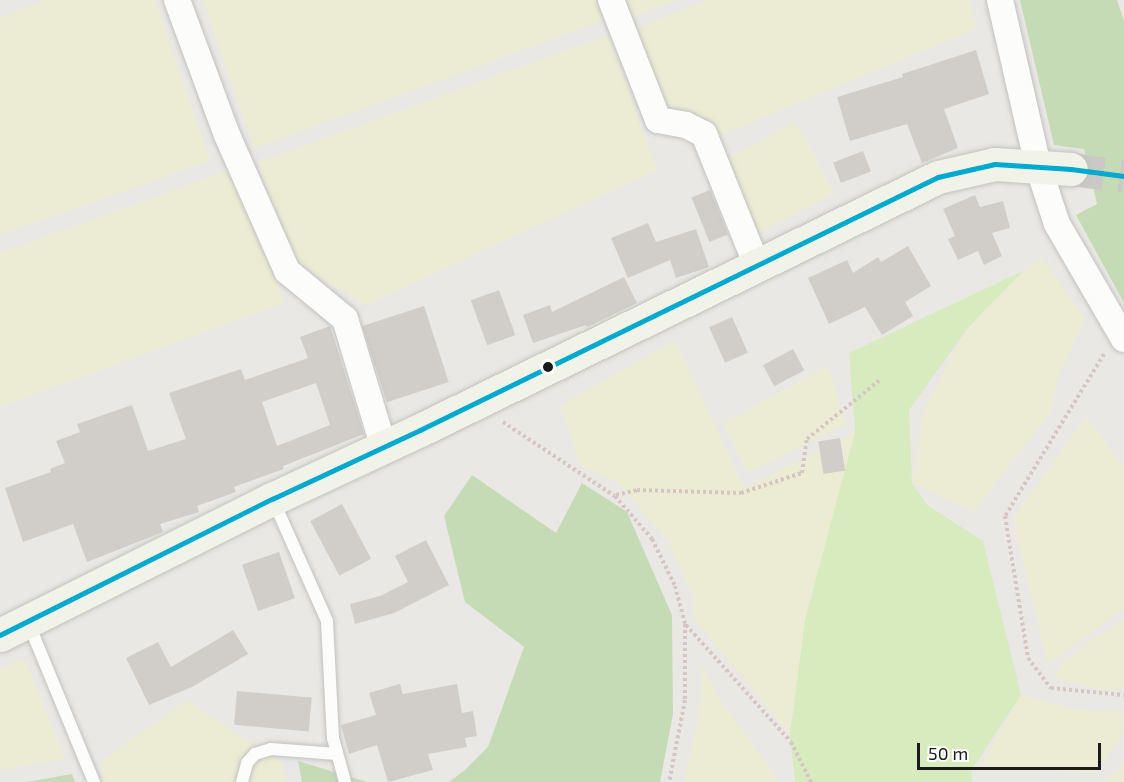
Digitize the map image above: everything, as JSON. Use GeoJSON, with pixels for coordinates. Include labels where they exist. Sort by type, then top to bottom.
{"type":"FeatureCollection","features":[{"type":"Feature","properties":{"kind":"main road"},"geometry":{"type":"LineString","coordinates":[[14,628],[272,499],[475,403],[938,177],[995,164],[1071,169]]}},
{"type":"Feature","properties":{"kind":"street"},"geometry":{"type":"LineString","coordinates":[[177,0],[227,135],[287,271],[345,319],[383,445]]}},
{"type":"Feature","properties":{"kind":"street"},"geometry":{"type":"LineString","coordinates":[[612,0],[658,120],[686,125],[704,134],[757,266]]}},
{"type":"Feature","properties":{"kind":"street"},"geometry":{"type":"LineString","coordinates":[[1000,0],[1038,166],[1057,224],[1124,339]]}},
{"type":"Feature","properties":{"kind":"lane"},"geometry":{"type":"LineString","coordinates":[[272,499],[327,621],[333,738],[345,782]]}},
{"type":"Feature","properties":{"kind":"lane"},"geometry":{"type":"LineString","coordinates":[[14,628],[94,782]]}},
{"type":"Feature","properties":{"kind":"lane"},"geometry":{"type":"LineString","coordinates":[[242,782],[247,763],[255,753],[271,749],[337,754]]}},
{"type":"Feature","properties":{"kind":"path"},"geometry":{"type":"LineString","coordinates":[[1124,339],[1102,355],[1005,516],[1028,658],[1052,688],[1124,696]]}},
{"type":"Feature","properties":{"kind":"path"},"geometry":{"type":"LineString","coordinates":[[615,496],[638,490],[741,493],[802,473],[807,439],[881,379]]}},
{"type":"Feature","properties":{"kind":"path"},"geometry":{"type":"LineString","coordinates":[[475,403],[615,496],[652,539],[675,586],[686,624],[685,700],[669,782]]}},
{"type":"Feature","properties":{"kind":"path"},"geometry":{"type":"LineString","coordinates":[[686,624],[791,742],[811,782]]}},
{"type":"Feature","properties":{"kind":"green space"},"geometry":{"type":"Polygon","coordinates":[[[46,0],[155,0],[210,161],[0,235],[0,18],[46,0]]]}},
{"type":"Feature","properties":{"kind":"green space"},"geometry":{"type":"Polygon","coordinates":[[[203,0],[597,0],[605,20],[254,148],[203,0]]]}},
{"type":"Feature","properties":{"kind":"green space"},"geometry":{"type":"Polygon","coordinates":[[[623,0],[676,0],[630,18],[623,0]]]}},
{"type":"Feature","properties":{"kind":"green space"},"geometry":{"type":"Polygon","coordinates":[[[707,0],[969,0],[976,29],[716,137],[666,109],[638,28],[707,0]]]}},
{"type":"Feature","properties":{"kind":"green space"},"geometry":{"type":"Polygon","coordinates":[[[1020,0],[1117,0],[1124,21],[1124,303],[1076,215],[1097,204],[1084,149],[1054,145],[1020,0]]]}},
{"type":"Feature","properties":{"kind":"green space"},"geometry":{"type":"Polygon","coordinates":[[[608,35],[657,170],[366,305],[295,261],[257,163],[608,35]]]}},
{"type":"Feature","properties":{"kind":"green space"},"geometry":{"type":"Polygon","coordinates":[[[796,122],[834,194],[760,233],[722,161],[796,122]]]}},
{"type":"Feature","properties":{"kind":"green space"},"geometry":{"type":"Polygon","coordinates":[[[235,168],[284,303],[0,407],[0,253],[235,168]]]}},
{"type":"Feature","properties":{"kind":"green space"},"geometry":{"type":"Polygon","coordinates":[[[1041,257],[1085,320],[1059,374],[1051,412],[974,512],[912,483],[925,407],[980,306],[1041,257]]]}},
{"type":"Feature","properties":{"kind":"green space"},"geometry":{"type":"Polygon","coordinates":[[[1023,271],[967,329],[909,410],[912,483],[927,505],[983,541],[1021,695],[971,771],[973,782],[795,782],[790,734],[805,620],[855,432],[849,353],[1023,271]]]}},
{"type":"Feature","properties":{"kind":"green space"},"geometry":{"type":"Polygon","coordinates":[[[675,340],[744,488],[855,432],[790,734],[693,618],[692,593],[667,540],[618,482],[580,465],[560,406],[675,340]]]}},
{"type":"Feature","properties":{"kind":"green space"},"geometry":{"type":"Polygon","coordinates":[[[828,366],[846,424],[748,473],[723,423],[828,366]]]}},
{"type":"Feature","properties":{"kind":"green space"},"geometry":{"type":"Polygon","coordinates":[[[1086,416],[1124,468],[1124,608],[1048,665],[1013,519],[1086,416]]]}},
{"type":"Feature","properties":{"kind":"green space"},"geometry":{"type":"Polygon","coordinates":[[[472,475],[556,533],[582,483],[627,512],[672,615],[673,714],[660,782],[449,782],[488,747],[524,647],[465,602],[444,516],[472,475]]]}},
{"type":"Feature","properties":{"kind":"green space"},"geometry":{"type":"Polygon","coordinates":[[[1124,619],[1124,688],[1107,691],[1055,678],[1062,661],[1124,619]]]}},
{"type":"Feature","properties":{"kind":"green space"},"geometry":{"type":"Polygon","coordinates":[[[24,658],[65,759],[0,769],[0,669],[24,658]]]}},
{"type":"Feature","properties":{"kind":"green space"},"geometry":{"type":"Polygon","coordinates":[[[703,665],[720,700],[780,782],[684,782],[698,723],[703,665]]]}},
{"type":"Feature","properties":{"kind":"green space"},"geometry":{"type":"Polygon","coordinates":[[[1021,695],[1073,709],[1124,712],[1120,741],[1095,773],[981,766],[1021,695]]]}},
{"type":"Feature","properties":{"kind":"green space"},"geometry":{"type":"Polygon","coordinates":[[[187,700],[283,764],[286,782],[103,782],[101,761],[187,700]]]}},
{"type":"Feature","properties":{"kind":"green space"},"geometry":{"type":"Polygon","coordinates":[[[298,761],[364,781],[367,782],[302,782],[298,761]]]}},
{"type":"Feature","properties":{"kind":"green space"},"geometry":{"type":"Polygon","coordinates":[[[1124,763],[1124,782],[1105,782],[1124,763]]]}},
{"type":"Feature","properties":{"kind":"green space"},"geometry":{"type":"Polygon","coordinates":[[[72,774],[75,782],[27,782],[72,774]]]}},
{"type":"Feature","properties":{"kind":"building"},"geometry":{"type":"Polygon","coordinates":[[[976,50],[989,94],[944,109],[958,148],[922,163],[907,124],[850,141],[837,97],[903,77],[902,74],[976,50]]]}},
{"type":"Feature","properties":{"kind":"building"},"geometry":{"type":"Polygon","coordinates":[[[863,151],[871,172],[841,183],[833,162],[863,151]]]}},
{"type":"Feature","properties":{"kind":"building"},"geometry":{"type":"Polygon","coordinates":[[[710,190],[728,235],[709,242],[691,197],[710,190]]]}},
{"type":"Feature","properties":{"kind":"building"},"geometry":{"type":"Polygon","coordinates":[[[975,195],[980,207],[1003,201],[1010,228],[992,233],[1002,256],[984,265],[978,251],[958,260],[948,239],[955,236],[943,209],[975,195]]]}},
{"type":"Feature","properties":{"kind":"building"},"geometry":{"type":"Polygon","coordinates":[[[648,223],[656,242],[696,229],[709,267],[676,278],[670,260],[628,278],[611,238],[648,223]]]}},
{"type":"Feature","properties":{"kind":"building"},"geometry":{"type":"Polygon","coordinates":[[[908,246],[931,286],[905,302],[913,316],[882,335],[865,307],[829,324],[808,278],[847,260],[853,273],[878,257],[881,262],[908,246]]]}},
{"type":"Feature","properties":{"kind":"building"},"geometry":{"type":"Polygon","coordinates":[[[624,277],[637,303],[587,327],[586,325],[533,343],[523,315],[550,305],[552,312],[624,277]]]}},
{"type":"Feature","properties":{"kind":"building"},"geometry":{"type":"Polygon","coordinates":[[[499,290],[515,335],[487,345],[471,300],[499,290]]]}},
{"type":"Feature","properties":{"kind":"building"},"geometry":{"type":"Polygon","coordinates":[[[424,306],[449,382],[387,402],[362,326],[424,306]]]}},
{"type":"Feature","properties":{"kind":"building"},"geometry":{"type":"Polygon","coordinates":[[[732,317],[748,353],[725,363],[709,327],[732,317]]]}},
{"type":"Feature","properties":{"kind":"building"},"geometry":{"type":"Polygon","coordinates":[[[330,326],[364,434],[283,466],[284,469],[234,487],[236,492],[197,506],[199,512],[160,524],[163,532],[87,562],[73,524],[23,542],[5,488],[51,472],[50,469],[65,463],[56,441],[80,432],[77,424],[132,405],[148,451],[186,439],[169,393],[241,369],[245,380],[308,358],[300,337],[330,326]],[[316,383],[262,402],[277,446],[330,425],[316,383]]]}},
{"type":"Feature","properties":{"kind":"building"},"geometry":{"type":"Polygon","coordinates":[[[793,349],[804,370],[774,386],[763,365],[793,349]]]}},
{"type":"Feature","properties":{"kind":"building"},"geometry":{"type":"Polygon","coordinates":[[[840,438],[845,471],[823,474],[818,441],[840,438]]]}},
{"type":"Feature","properties":{"kind":"building"},"geometry":{"type":"Polygon","coordinates":[[[342,504],[371,559],[339,576],[310,521],[342,504]]]}},
{"type":"Feature","properties":{"kind":"building"},"geometry":{"type":"Polygon","coordinates":[[[426,540],[449,585],[394,613],[355,624],[350,604],[380,596],[408,582],[395,556],[426,540]]]}},
{"type":"Feature","properties":{"kind":"building"},"geometry":{"type":"Polygon","coordinates":[[[279,552],[295,598],[258,611],[242,565],[279,552]]]}},
{"type":"Feature","properties":{"kind":"building"},"geometry":{"type":"Polygon","coordinates":[[[233,630],[248,654],[192,687],[149,705],[126,658],[158,642],[171,667],[233,630]]]}},
{"type":"Feature","properties":{"kind":"building"},"geometry":{"type":"Polygon","coordinates":[[[400,684],[403,694],[457,684],[462,713],[473,711],[477,736],[465,738],[467,747],[428,754],[433,770],[388,782],[377,745],[349,754],[341,725],[376,715],[369,693],[400,684]]]}},
{"type":"Feature","properties":{"kind":"building"},"geometry":{"type":"Polygon","coordinates":[[[237,691],[312,698],[309,731],[234,725],[237,691]]]}},
{"type":"Feature","properties":{"kind":"tunnel"},"geometry":{"type":"LineString","coordinates":[[1071,169],[1124,176]]}},
{"type":"Feature","properties":{"kind":"transit line"},"geometry":{"type":"LineString","coordinates":[[0,635],[272,499],[420,430],[938,177],[995,164],[1071,169],[1124,176]]}}]}
